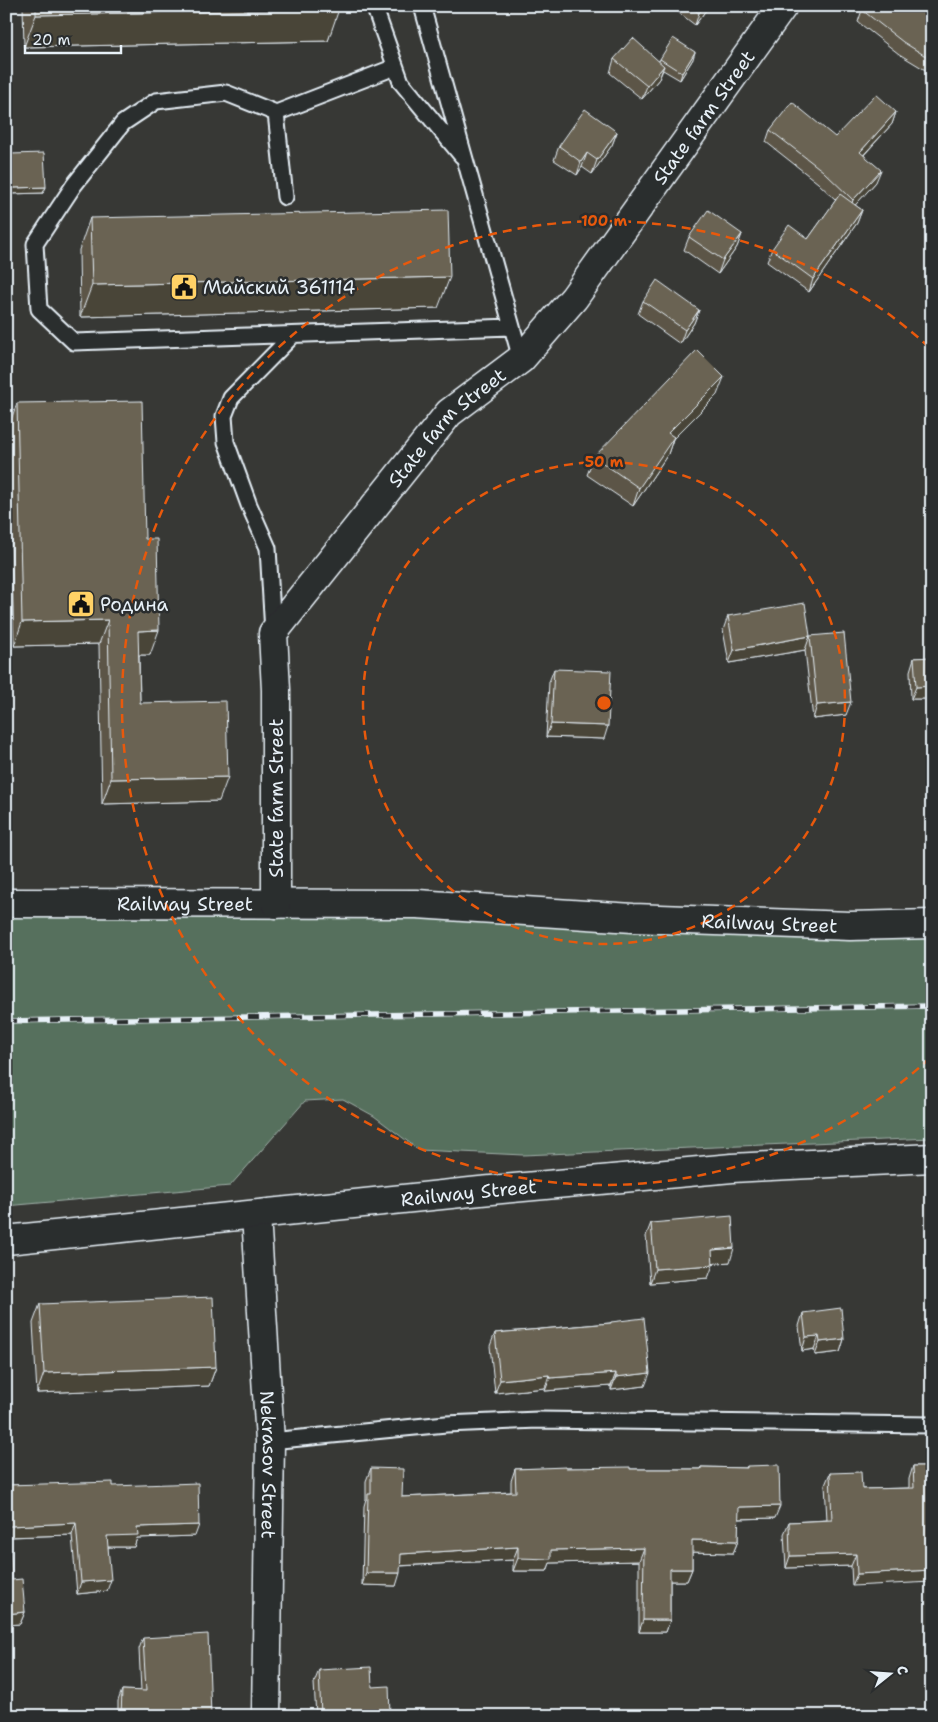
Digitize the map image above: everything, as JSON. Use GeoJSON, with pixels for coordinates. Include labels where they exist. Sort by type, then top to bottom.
{"type":"FeatureCollection","features":[{"type":"Feature","properties":{"kind":"street","name":"State farm Street"},"geometry":{"type":"LineString","coordinates":[[276,904],[276,690],[273,633],[449,413],[521,359],[574,298],[784,6]]}},
{"type":"Feature","properties":{"kind":"street","name":"Railway Street"},"geometry":{"type":"LineString","coordinates":[[6,904],[417,904],[633,918],[850,926],[932,924]]}},
{"type":"Feature","properties":{"kind":"street","name":"Railway Street"},"geometry":{"type":"LineString","coordinates":[[6,1240],[732,1168],[932,1158]]}},
{"type":"Feature","properties":{"kind":"street","name":"Nekrasov Street"},"geometry":{"type":"LineString","coordinates":[[256,1214],[270,1441],[266,1716]]}},
{"type":"Feature","properties":{"kind":"lane"},"geometry":{"type":"LineString","coordinates":[[374,6],[401,82],[465,160]]}},
{"type":"Feature","properties":{"kind":"lane"},"geometry":{"type":"LineString","coordinates":[[422,6],[521,359]]}},
{"type":"Feature","properties":{"kind":"lane"},"geometry":{"type":"LineString","coordinates":[[395,67],[276,114],[226,93],[156,101],[123,123],[74,185],[35,244],[39,309],[74,342],[512,327]]}},
{"type":"Feature","properties":{"kind":"lane"},"geometry":{"type":"LineString","coordinates":[[276,114],[285,197]]}},
{"type":"Feature","properties":{"kind":"lane"},"geometry":{"type":"LineString","coordinates":[[273,633],[268,548],[249,505],[226,442],[224,416],[231,398],[293,334]]}},
{"type":"Feature","properties":{"kind":"lane"},"geometry":{"type":"LineString","coordinates":[[270,1441],[446,1424],[538,1420],[932,1425]]}},
{"type":"Feature","properties":{"kind":"green space"},"geometry":{"type":"Polygon","coordinates":[[[6,903],[932,924],[932,1138],[523,1155],[419,1150],[374,1116],[343,1099],[305,1101],[230,1186],[6,1206],[6,903]]]}},
{"type":"Feature","properties":{"kind":"building"},"geometry":{"type":"Polygon","coordinates":[[[36,6],[339,6],[339,9],[36,15],[36,6]]]}},
{"type":"Feature","properties":{"kind":"building"},"geometry":{"type":"Polygon","coordinates":[[[689,6],[704,6],[699,13],[689,6]]]}},
{"type":"Feature","properties":{"kind":"building"},"geometry":{"type":"Polygon","coordinates":[[[866,6],[932,6],[932,60],[903,42],[862,10],[866,6]]]}},
{"type":"Feature","properties":{"kind":"building"},"geometry":{"type":"Polygon","coordinates":[[[633,38],[664,66],[647,86],[614,59],[633,38]]]}},
{"type":"Feature","properties":{"kind":"building"},"geometry":{"type":"Polygon","coordinates":[[[673,38],[695,52],[682,73],[660,59],[673,38]]]}},
{"type":"Feature","properties":{"kind":"building"},"geometry":{"type":"Polygon","coordinates":[[[876,94],[896,112],[860,152],[881,170],[853,200],[823,171],[770,130],[792,102],[835,137],[876,94]]]}},
{"type":"Feature","properties":{"kind":"building"},"geometry":{"type":"Polygon","coordinates":[[[585,109],[617,132],[597,160],[587,153],[581,162],[559,146],[585,109]]]}},
{"type":"Feature","properties":{"kind":"building"},"geometry":{"type":"Polygon","coordinates":[[[44,153],[46,187],[12,188],[11,154],[44,153]]]}},
{"type":"Feature","properties":{"kind":"building"},"geometry":{"type":"Polygon","coordinates":[[[840,194],[862,210],[813,279],[772,249],[789,225],[808,239],[840,194]]]}},
{"type":"Feature","properties":{"kind":"building"},"geometry":{"type":"Polygon","coordinates":[[[448,210],[450,277],[92,285],[90,218],[448,210]]]}},
{"type":"Feature","properties":{"kind":"building"},"geometry":{"type":"Polygon","coordinates":[[[708,210],[742,234],[723,260],[689,237],[708,210]]]}},
{"type":"Feature","properties":{"kind":"building"},"geometry":{"type":"Polygon","coordinates":[[[657,280],[699,310],[685,330],[643,301],[657,280]]]}},
{"type":"Feature","properties":{"kind":"building"},"geometry":{"type":"Polygon","coordinates":[[[697,350],[724,377],[668,433],[674,437],[639,488],[594,457],[697,350]]]}},
{"type":"Feature","properties":{"kind":"building","name":"Родина"},"geometry":{"type":"Polygon","coordinates":[[[142,401],[145,539],[157,539],[159,630],[138,631],[140,703],[226,701],[228,777],[111,779],[108,620],[22,622],[17,403],[142,401]]]}},
{"type":"Feature","properties":{"kind":"building"},"geometry":{"type":"Polygon","coordinates":[[[805,603],[810,636],[734,650],[728,616],[805,603]]]}},
{"type":"Feature","properties":{"kind":"building"},"geometry":{"type":"Polygon","coordinates":[[[844,633],[851,702],[817,705],[810,636],[844,633]]]}},
{"type":"Feature","properties":{"kind":"building"},"geometry":{"type":"Polygon","coordinates":[[[932,657],[932,686],[916,687],[914,658],[932,657]]]}},
{"type":"Feature","properties":{"kind":"building"},"geometry":{"type":"Polygon","coordinates":[[[554,669],[611,671],[608,726],[551,724],[554,669]]]}},
{"type":"Feature","properties":{"kind":"building"},"geometry":{"type":"Polygon","coordinates":[[[732,1216],[734,1248],[712,1250],[713,1265],[655,1269],[651,1223],[732,1216]]]}},
{"type":"Feature","properties":{"kind":"building"},"geometry":{"type":"Polygon","coordinates":[[[213,1297],[216,1367],[44,1373],[40,1304],[213,1297]]]}},
{"type":"Feature","properties":{"kind":"building"},"geometry":{"type":"Polygon","coordinates":[[[841,1308],[844,1339],[820,1342],[819,1336],[806,1337],[803,1313],[841,1308]]]}},
{"type":"Feature","properties":{"kind":"building"},"geometry":{"type":"Polygon","coordinates":[[[644,1318],[650,1373],[616,1377],[616,1373],[550,1378],[549,1375],[500,1380],[495,1333],[611,1323],[644,1318]]]}},
{"type":"Feature","properties":{"kind":"building"},"geometry":{"type":"Polygon","coordinates":[[[779,1465],[780,1506],[739,1507],[738,1541],[692,1540],[692,1569],[670,1569],[670,1620],[643,1620],[644,1548],[551,1550],[551,1559],[518,1558],[518,1547],[401,1554],[400,1573],[366,1573],[368,1494],[371,1494],[371,1468],[403,1469],[402,1497],[516,1492],[515,1469],[630,1467],[630,1469],[701,1469],[701,1467],[747,1468],[747,1466],[779,1465]]]}},
{"type":"Feature","properties":{"kind":"building"},"geometry":{"type":"Polygon","coordinates":[[[913,1466],[932,1466],[932,1570],[857,1574],[856,1554],[790,1556],[789,1522],[832,1520],[830,1473],[861,1472],[862,1489],[914,1488],[913,1466]]]}},
{"type":"Feature","properties":{"kind":"building"},"geometry":{"type":"Polygon","coordinates":[[[113,1482],[113,1486],[198,1483],[199,1525],[137,1527],[138,1535],[107,1536],[111,1580],[81,1582],[76,1523],[9,1526],[12,1580],[22,1579],[25,1612],[6,1614],[6,1485],[113,1482]]]}},
{"type":"Feature","properties":{"kind":"building"},"geometry":{"type":"Polygon","coordinates":[[[208,1634],[211,1716],[121,1716],[122,1690],[146,1691],[143,1638],[208,1634]]]}},
{"type":"Feature","properties":{"kind":"building"},"geometry":{"type":"Polygon","coordinates":[[[371,1667],[372,1687],[389,1686],[390,1716],[321,1716],[319,1670],[371,1667]]]}},
{"type":"Feature","properties":{"kind":"railway"},"geometry":{"type":"LineString","coordinates":[[6,1021],[932,1006]]}},
{"type":"Feature","properties":{"kind":"place","name":"Майский 361114"},"geometry":{"type":"Point","coordinates":[184,287]}},
{"type":"Feature","properties":{"kind":"place","name":"Родина"},"geometry":{"type":"Point","coordinates":[81,604]}}]}
